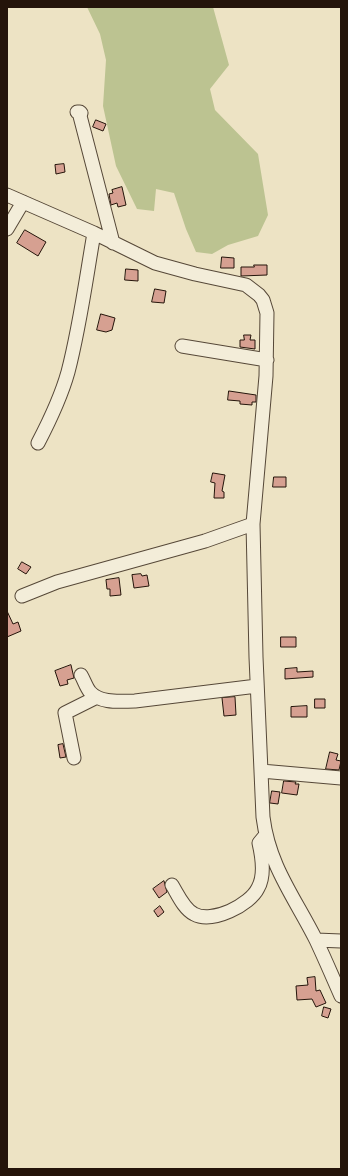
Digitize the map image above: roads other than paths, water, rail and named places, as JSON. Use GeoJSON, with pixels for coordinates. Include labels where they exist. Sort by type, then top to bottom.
{"type":"FeatureCollection","features":[{"type":"Feature","properties":{"kind":"street"},"geometry":{"type":"LineString","coordinates":[[80,116],[113,243]]}},
{"type":"Feature","properties":{"kind":"street"},"geometry":{"type":"LineString","coordinates":[[7,195],[94,233],[155,263],[195,274],[240,283],[255,291],[263,300],[267,313],[267,360],[254,524],[257,686],[265,835],[280,876],[316,940],[341,996]]}},
{"type":"Feature","properties":{"kind":"street"},"geometry":{"type":"LineString","coordinates":[[7,228],[23,202]]}},
{"type":"Feature","properties":{"kind":"street"},"geometry":{"type":"LineString","coordinates":[[38,443],[55,408],[68,372],[94,233]]}},
{"type":"Feature","properties":{"kind":"street"},"geometry":{"type":"LineString","coordinates":[[182,346],[267,360]]}},
{"type":"Feature","properties":{"kind":"street"},"geometry":{"type":"LineString","coordinates":[[22,596],[56,582],[205,541],[254,524]]}},
{"type":"Feature","properties":{"kind":"street"},"geometry":{"type":"LineString","coordinates":[[81,675],[90,692],[101,700],[116,702],[257,686]]}},
{"type":"Feature","properties":{"kind":"street"},"geometry":{"type":"LineString","coordinates":[[74,758],[65,713],[97,697]]}},
{"type":"Feature","properties":{"kind":"street"},"geometry":{"type":"LineString","coordinates":[[261,771],[341,778]]}},
{"type":"Feature","properties":{"kind":"street"},"geometry":{"type":"LineString","coordinates":[[172,885],[184,905],[195,914],[207,917],[219,915],[235,909],[250,899],[258,888],[262,878],[259,843],[265,835]]}},
{"type":"Feature","properties":{"kind":"street"},"geometry":{"type":"LineString","coordinates":[[316,940],[341,941]]}}]}
